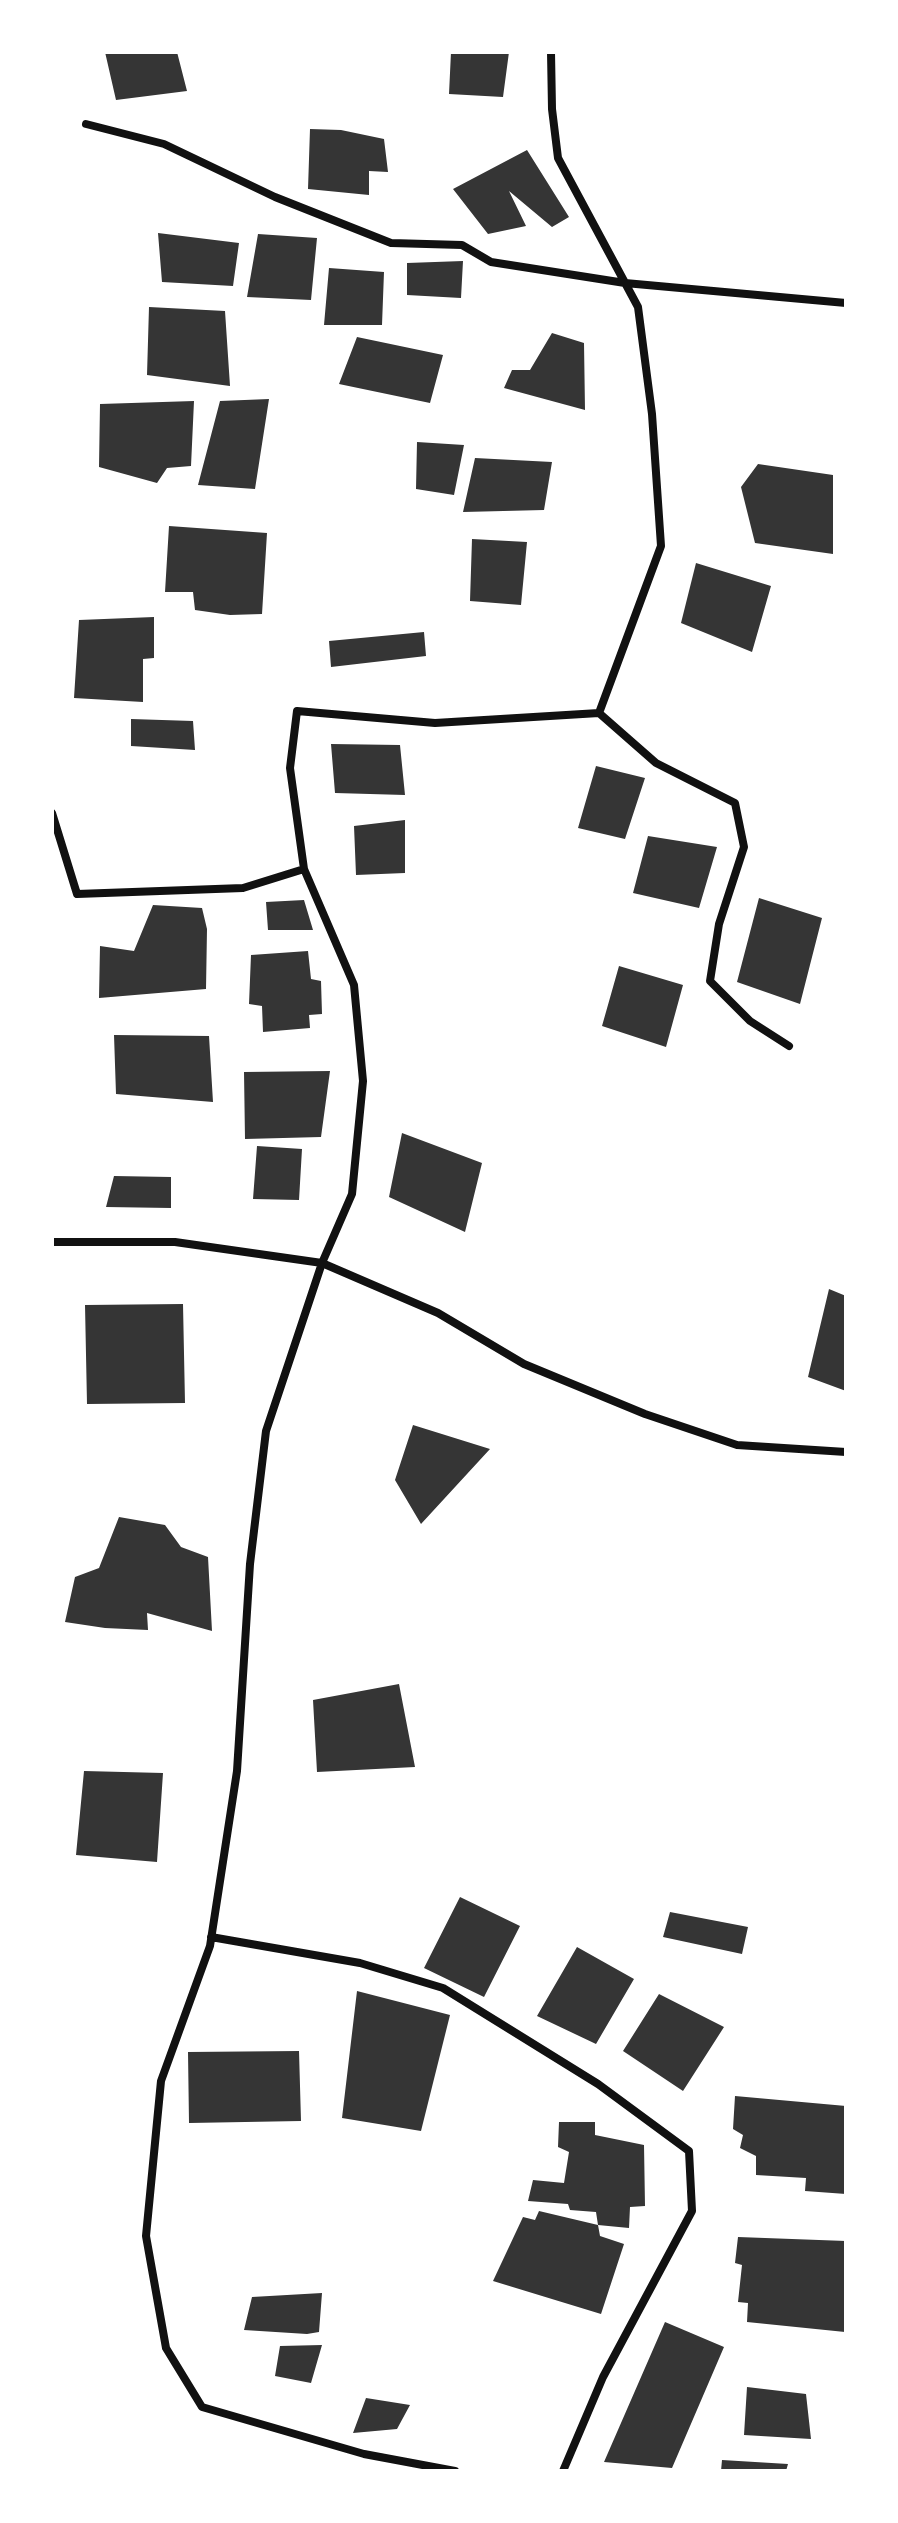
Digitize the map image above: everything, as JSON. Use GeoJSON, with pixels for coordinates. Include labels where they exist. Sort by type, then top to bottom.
{"type":"FeatureCollection","features":[{"type":"Feature","properties":{"kind":"street"},"geometry":{"type":"LineString","coordinates":[[551,52],[552,109],[558,158],[638,307],[650,399],[661,546],[599,713]]}},
{"type":"Feature","properties":{"kind":"street"},"geometry":{"type":"LineString","coordinates":[[86,124],[164,144],[275,197],[391,243],[462,245],[491,262],[625,283],[846,303]]}},
{"type":"Feature","properties":{"kind":"street"},"geometry":{"type":"LineString","coordinates":[[455,2471],[364,2454],[202,2407],[166,2348],[146,2236],[161,2081],[211,1937],[237,1771],[250,1564],[266,1431],[322,1263],[352,1194],[363,1081],[354,985],[304,869],[290,768],[297,711],[435,723],[599,713],[656,763],[735,803],[744,847],[719,924],[710,981],[750,1021],[789,1046]]}},
{"type":"Feature","properties":{"kind":"street"},"geometry":{"type":"LineString","coordinates":[[52,813],[77,894],[243,888],[304,869]]}},
{"type":"Feature","properties":{"kind":"street"},"geometry":{"type":"LineString","coordinates":[[52,1242],[175,1242],[322,1263],[438,1313],[524,1364],[645,1414],[737,1445],[846,1452]]}},
{"type":"Feature","properties":{"kind":"street"},"geometry":{"type":"LineString","coordinates":[[211,1937],[360,1963],[443,1988],[598,2084],[689,2151],[692,2211],[603,2377],[563,2471]]}},
{"type":"Feature","properties":{"kind":"building"},"geometry":{"type":"Polygon","coordinates":[[[105,52],[177,52],[187,91],[116,100],[105,52]]]}},
{"type":"Feature","properties":{"kind":"building"},"geometry":{"type":"Polygon","coordinates":[[[451,52],[509,52],[503,97],[449,94],[451,52]]]}},
{"type":"Feature","properties":{"kind":"building"},"geometry":{"type":"Polygon","coordinates":[[[310,129],[341,130],[384,139],[388,172],[369,171],[369,195],[308,189],[310,129]]]}},
{"type":"Feature","properties":{"kind":"building"},"geometry":{"type":"Polygon","coordinates":[[[527,150],[569,217],[552,227],[509,191],[526,226],[488,234],[453,189],[527,150]]]}},
{"type":"Feature","properties":{"kind":"building"},"geometry":{"type":"Polygon","coordinates":[[[158,233],[239,243],[233,286],[162,282],[158,233]]]}},
{"type":"Feature","properties":{"kind":"building"},"geometry":{"type":"Polygon","coordinates":[[[258,234],[317,238],[311,300],[247,297],[258,234]]]}},
{"type":"Feature","properties":{"kind":"building"},"geometry":{"type":"Polygon","coordinates":[[[463,261],[461,298],[407,295],[407,263],[463,261]]]}},
{"type":"Feature","properties":{"kind":"building"},"geometry":{"type":"Polygon","coordinates":[[[329,268],[384,272],[382,325],[324,325],[329,268]]]}},
{"type":"Feature","properties":{"kind":"building"},"geometry":{"type":"Polygon","coordinates":[[[149,307],[225,311],[230,386],[147,375],[149,307]]]}},
{"type":"Feature","properties":{"kind":"building"},"geometry":{"type":"Polygon","coordinates":[[[552,333],[584,343],[585,410],[504,388],[512,370],[530,370],[552,333]]]}},
{"type":"Feature","properties":{"kind":"building"},"geometry":{"type":"Polygon","coordinates":[[[357,337],[443,355],[430,403],[339,384],[357,337]]]}},
{"type":"Feature","properties":{"kind":"building"},"geometry":{"type":"Polygon","coordinates":[[[269,399],[255,489],[198,485],[220,401],[269,399]]]}},
{"type":"Feature","properties":{"kind":"building"},"geometry":{"type":"Polygon","coordinates":[[[194,401],[191,466],[167,468],[157,483],[99,467],[100,404],[194,401]]]}},
{"type":"Feature","properties":{"kind":"building"},"geometry":{"type":"Polygon","coordinates":[[[417,442],[464,445],[454,495],[416,489],[417,442]]]}},
{"type":"Feature","properties":{"kind":"building"},"geometry":{"type":"Polygon","coordinates":[[[475,458],[552,462],[544,510],[463,512],[475,458]]]}},
{"type":"Feature","properties":{"kind":"building"},"geometry":{"type":"Polygon","coordinates":[[[758,464],[833,475],[833,554],[755,543],[741,487],[758,464]]]}},
{"type":"Feature","properties":{"kind":"building"},"geometry":{"type":"Polygon","coordinates":[[[169,526],[267,533],[262,614],[230,615],[195,610],[193,592],[165,592],[169,526]]]}},
{"type":"Feature","properties":{"kind":"building"},"geometry":{"type":"Polygon","coordinates":[[[472,539],[527,542],[521,605],[470,601],[472,539]]]}},
{"type":"Feature","properties":{"kind":"building"},"geometry":{"type":"Polygon","coordinates":[[[696,563],[771,586],[752,652],[681,623],[696,563]]]}},
{"type":"Feature","properties":{"kind":"building"},"geometry":{"type":"Polygon","coordinates":[[[154,617],[154,658],[143,659],[143,702],[74,698],[79,620],[154,617]]]}},
{"type":"Feature","properties":{"kind":"building"},"geometry":{"type":"Polygon","coordinates":[[[424,632],[426,656],[331,667],[329,641],[424,632]]]}},
{"type":"Feature","properties":{"kind":"building"},"geometry":{"type":"Polygon","coordinates":[[[131,719],[193,721],[195,750],[131,746],[131,719]]]}},
{"type":"Feature","properties":{"kind":"building"},"geometry":{"type":"Polygon","coordinates":[[[331,744],[400,745],[405,795],[335,793],[331,744]]]}},
{"type":"Feature","properties":{"kind":"building"},"geometry":{"type":"Polygon","coordinates":[[[596,766],[645,778],[625,839],[578,828],[596,766]]]}},
{"type":"Feature","properties":{"kind":"building"},"geometry":{"type":"Polygon","coordinates":[[[405,820],[405,873],[356,875],[354,826],[405,820]]]}},
{"type":"Feature","properties":{"kind":"building"},"geometry":{"type":"Polygon","coordinates":[[[648,836],[717,847],[699,908],[633,893],[648,836]]]}},
{"type":"Feature","properties":{"kind":"building"},"geometry":{"type":"Polygon","coordinates":[[[759,898],[822,918],[800,1004],[737,982],[759,898]]]}},
{"type":"Feature","properties":{"kind":"building"},"geometry":{"type":"Polygon","coordinates":[[[304,900],[313,930],[268,930],[266,902],[304,900]]]}},
{"type":"Feature","properties":{"kind":"building"},"geometry":{"type":"Polygon","coordinates":[[[153,905],[202,908],[207,929],[206,989],[99,998],[100,946],[134,951],[153,905]]]}},
{"type":"Feature","properties":{"kind":"building"},"geometry":{"type":"Polygon","coordinates":[[[308,951],[311,979],[321,981],[322,1014],[309,1015],[310,1028],[263,1032],[262,1006],[249,1004],[251,955],[308,951]]]}},
{"type":"Feature","properties":{"kind":"building"},"geometry":{"type":"Polygon","coordinates":[[[619,966],[683,985],[666,1047],[602,1026],[619,966]]]}},
{"type":"Feature","properties":{"kind":"building"},"geometry":{"type":"Polygon","coordinates":[[[114,1035],[209,1036],[213,1102],[116,1094],[114,1035]]]}},
{"type":"Feature","properties":{"kind":"building"},"geometry":{"type":"Polygon","coordinates":[[[330,1071],[321,1137],[245,1139],[244,1072],[330,1071]]]}},
{"type":"Feature","properties":{"kind":"building"},"geometry":{"type":"Polygon","coordinates":[[[402,1133],[482,1163],[465,1232],[389,1197],[402,1133]]]}},
{"type":"Feature","properties":{"kind":"building"},"geometry":{"type":"Polygon","coordinates":[[[257,1146],[302,1149],[299,1200],[253,1199],[257,1146]]]}},
{"type":"Feature","properties":{"kind":"building"},"geometry":{"type":"Polygon","coordinates":[[[114,1176],[171,1177],[171,1208],[106,1207],[114,1176]]]}},
{"type":"Feature","properties":{"kind":"building"},"geometry":{"type":"Polygon","coordinates":[[[829,1289],[846,1296],[846,1391],[808,1377],[829,1289]]]}},
{"type":"Feature","properties":{"kind":"building"},"geometry":{"type":"Polygon","coordinates":[[[183,1304],[185,1403],[87,1404],[85,1305],[183,1304]]]}},
{"type":"Feature","properties":{"kind":"building"},"geometry":{"type":"Polygon","coordinates":[[[413,1425],[490,1449],[421,1524],[395,1480],[413,1425]]]}},
{"type":"Feature","properties":{"kind":"building"},"geometry":{"type":"Polygon","coordinates":[[[119,1517],[165,1525],[181,1547],[208,1557],[212,1631],[147,1613],[148,1630],[65,1622],[75,1577],[99,1568],[119,1517]]]}},
{"type":"Feature","properties":{"kind":"building"},"geometry":{"type":"Polygon","coordinates":[[[399,1684],[415,1767],[317,1772],[313,1700],[399,1684]]]}},
{"type":"Feature","properties":{"kind":"building"},"geometry":{"type":"Polygon","coordinates":[[[84,1771],[163,1773],[157,1862],[76,1855],[84,1771]]]}},
{"type":"Feature","properties":{"kind":"building"},"geometry":{"type":"Polygon","coordinates":[[[460,1897],[520,1926],[484,1997],[424,1968],[460,1897]]]}},
{"type":"Feature","properties":{"kind":"building"},"geometry":{"type":"Polygon","coordinates":[[[670,1912],[748,1927],[742,1954],[663,1937],[670,1912]]]}},
{"type":"Feature","properties":{"kind":"building"},"geometry":{"type":"Polygon","coordinates":[[[577,1947],[634,1979],[596,2044],[537,2016],[577,1947]]]}},
{"type":"Feature","properties":{"kind":"building"},"geometry":{"type":"Polygon","coordinates":[[[357,1991],[450,2015],[421,2131],[342,2118],[357,1991]]]}},
{"type":"Feature","properties":{"kind":"building"},"geometry":{"type":"Polygon","coordinates":[[[659,1994],[724,2027],[683,2091],[623,2051],[659,1994]]]}},
{"type":"Feature","properties":{"kind":"building"},"geometry":{"type":"Polygon","coordinates":[[[299,2051],[301,2121],[189,2123],[188,2052],[299,2051]]]}},
{"type":"Feature","properties":{"kind":"building"},"geometry":{"type":"Polygon","coordinates":[[[735,2096],[846,2106],[846,2194],[805,2191],[806,2178],[756,2175],[756,2156],[740,2148],[743,2135],[733,2129],[735,2096]]]}},
{"type":"Feature","properties":{"kind":"building"},"geometry":{"type":"Polygon","coordinates":[[[559,2122],[595,2122],[595,2135],[644,2145],[645,2206],[630,2207],[629,2228],[598,2225],[596,2212],[570,2210],[568,2204],[528,2201],[533,2180],[564,2183],[569,2152],[558,2147],[559,2122]]]}},
{"type":"Feature","properties":{"kind":"building"},"geometry":{"type":"Polygon","coordinates":[[[539,2211],[598,2225],[600,2236],[624,2244],[601,2314],[493,2281],[523,2217],[535,2220],[539,2211]]]}},
{"type":"Feature","properties":{"kind":"building"},"geometry":{"type":"Polygon","coordinates":[[[738,2237],[846,2241],[845,2332],[747,2322],[748,2303],[738,2302],[742,2265],[735,2263],[738,2237]]]}},
{"type":"Feature","properties":{"kind":"building"},"geometry":{"type":"Polygon","coordinates":[[[322,2293],[319,2332],[244,2330],[252,2297],[322,2293]]]}},
{"type":"Feature","properties":{"kind":"building"},"geometry":{"type":"Polygon","coordinates":[[[665,2322],[724,2347],[672,2468],[604,2462],[665,2322]]]}},
{"type":"Feature","properties":{"kind":"building"},"geometry":{"type":"Polygon","coordinates":[[[322,2345],[311,2383],[275,2376],[280,2346],[322,2345]]]}},
{"type":"Feature","properties":{"kind":"building"},"geometry":{"type":"Polygon","coordinates":[[[747,2387],[806,2394],[811,2439],[744,2435],[747,2387]]]}},
{"type":"Feature","properties":{"kind":"building"},"geometry":{"type":"Polygon","coordinates":[[[366,2398],[410,2405],[397,2429],[353,2433],[366,2398]]]}},
{"type":"Feature","properties":{"kind":"building"},"geometry":{"type":"Polygon","coordinates":[[[722,2460],[788,2464],[786,2471],[721,2471],[722,2460]]]}}]}
